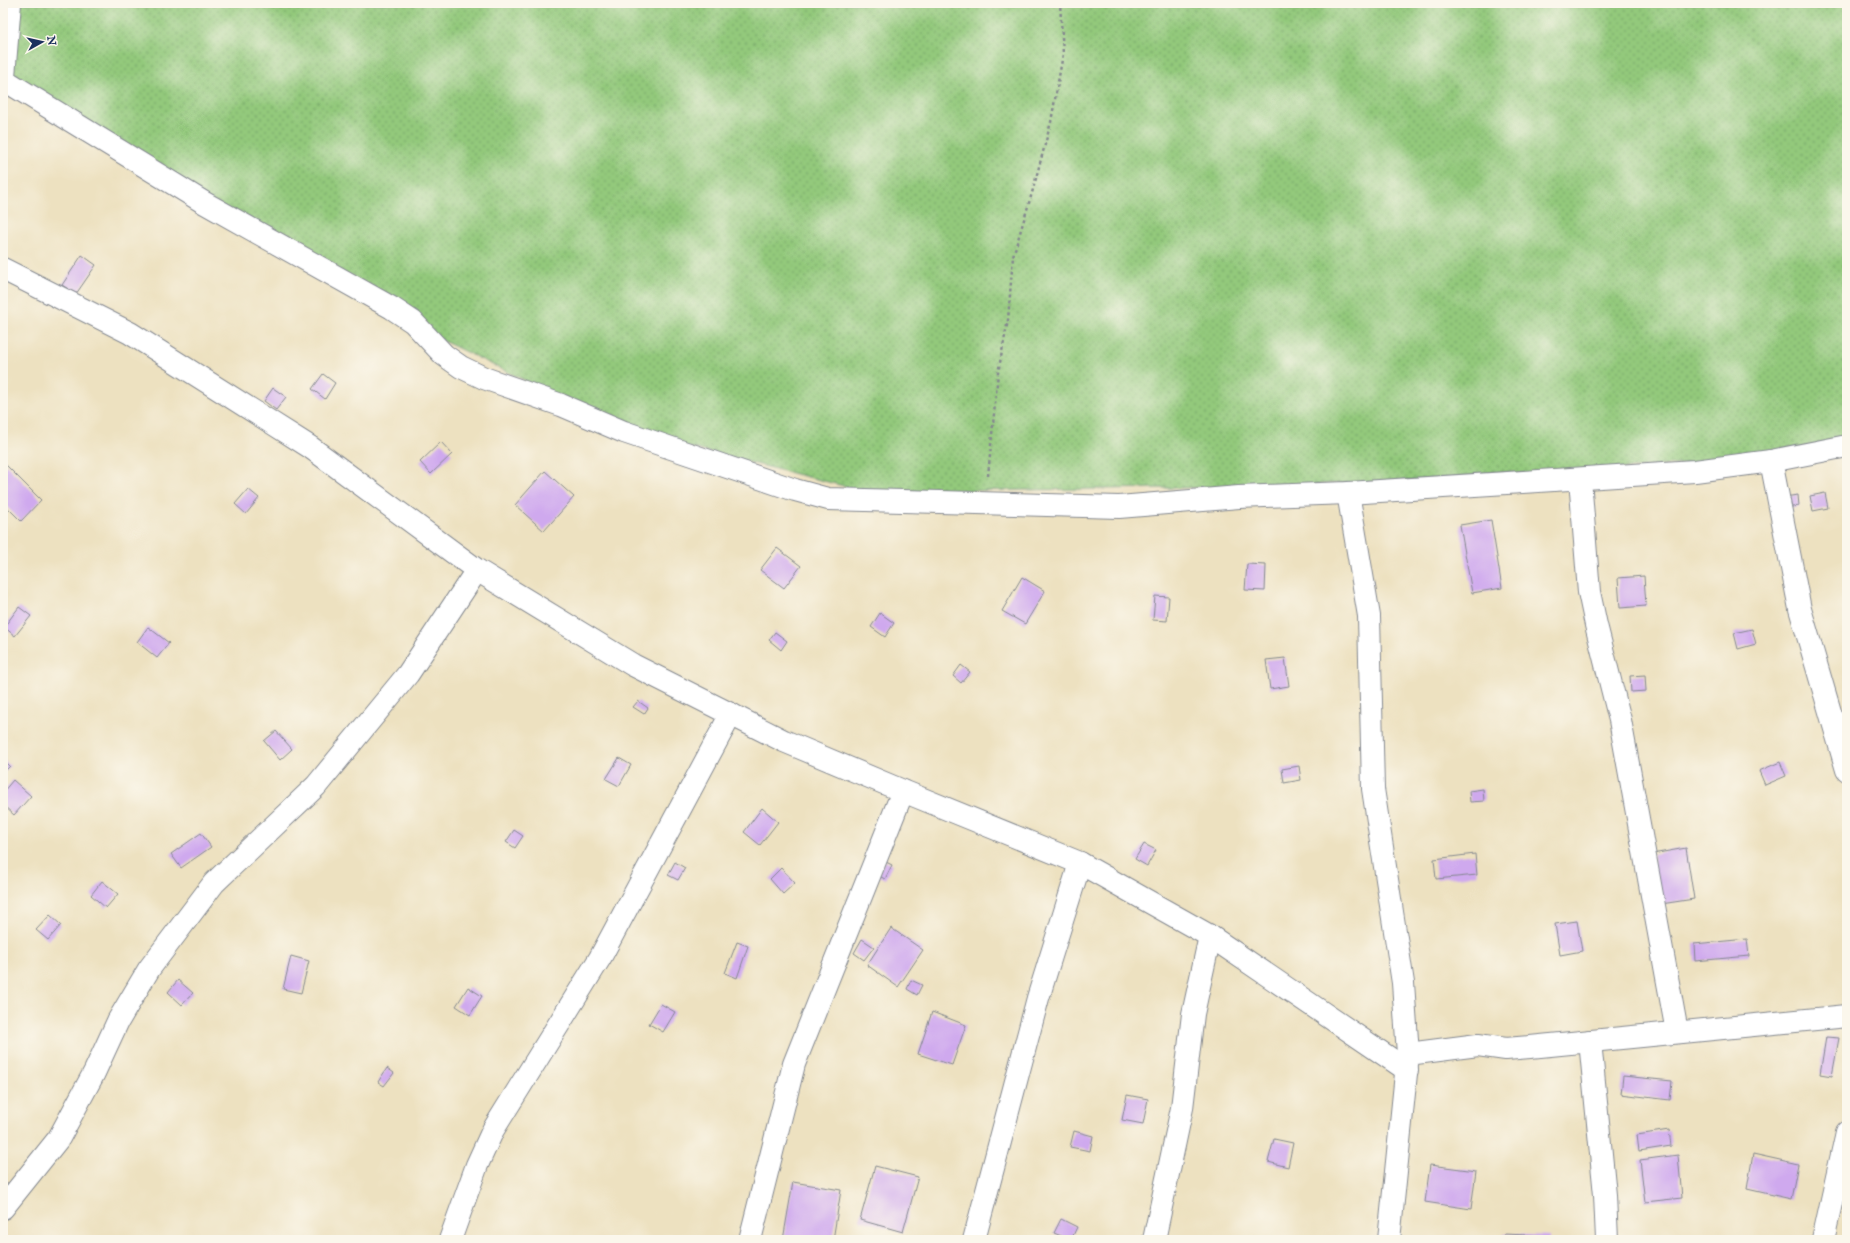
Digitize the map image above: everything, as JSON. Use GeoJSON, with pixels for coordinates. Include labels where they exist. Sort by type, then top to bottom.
{"type":"FeatureCollection","features":[{"type":"Feature","properties":{"kind":"street"},"geometry":{"type":"LineString","coordinates":[[10,3],[4,76],[6,80],[203,202],[392,308],[413,322],[444,355],[461,367],[505,386],[561,405],[624,432],[795,490],[828,499],[1119,507],[1239,498],[1348,493],[1695,471],[1771,461],[1847,446]]}},
{"type":"Feature","properties":{"kind":"street"},"geometry":{"type":"LineString","coordinates":[[3,268],[130,333],[310,447],[477,570],[633,665],[784,741],[1080,863],[1210,936],[1407,1062],[1478,1045],[1506,1049],[1847,1016]]}},
{"type":"Feature","properties":{"kind":"street"},"geometry":{"type":"LineString","coordinates":[[1771,461],[1800,608],[1847,770]]}},
{"type":"Feature","properties":{"kind":"street"},"geometry":{"type":"LineString","coordinates":[[1580,479],[1592,605],[1620,720],[1677,1032]]}},
{"type":"Feature","properties":{"kind":"street"},"geometry":{"type":"LineString","coordinates":[[1348,493],[1369,616],[1373,789],[1402,983],[1407,1062],[1389,1240]]}},
{"type":"Feature","properties":{"kind":"street"},"geometry":{"type":"LineString","coordinates":[[3,1208],[59,1138],[94,1073],[118,1021],[149,969],[214,883],[316,786],[408,674],[477,570]]}},
{"type":"Feature","properties":{"kind":"street"},"geometry":{"type":"LineString","coordinates":[[450,1240],[477,1165],[493,1130],[600,958],[731,714]]}},
{"type":"Feature","properties":{"kind":"street"},"geometry":{"type":"LineString","coordinates":[[750,1240],[794,1064],[903,791]]}},
{"type":"Feature","properties":{"kind":"street"},"geometry":{"type":"LineString","coordinates":[[974,1240],[1038,998],[1080,863]]}},
{"type":"Feature","properties":{"kind":"street"},"geometry":{"type":"LineString","coordinates":[[1154,1240],[1182,1108],[1193,1014],[1210,936]]}},
{"type":"Feature","properties":{"kind":"street"},"geometry":{"type":"LineString","coordinates":[[1590,1041],[1605,1194],[1607,1240]]}},
{"type":"Feature","properties":{"kind":"street"},"geometry":{"type":"LineString","coordinates":[[1823,1240],[1847,1132]]}},
{"type":"Feature","properties":{"kind":"path"},"geometry":{"type":"LineString","coordinates":[[986,504],[998,373],[1008,320],[1012,256],[1032,193],[1049,129],[1063,54],[1060,3]]}},
{"type":"Feature","properties":{"kind":"green space"},"geometry":{"type":"Polygon","coordinates":[[[10,3],[1847,3],[1847,452],[1526,476],[1248,487],[868,492],[636,434],[406,323],[8,77],[10,3]]]}},
{"type":"Feature","properties":{"kind":"building"},"geometry":{"type":"Polygon","coordinates":[[[82,255],[96,265],[76,294],[62,285],[82,255]]]}},
{"type":"Feature","properties":{"kind":"building"},"geometry":{"type":"Polygon","coordinates":[[[323,374],[335,383],[325,399],[312,389],[323,374]]]}},
{"type":"Feature","properties":{"kind":"building"},"geometry":{"type":"Polygon","coordinates":[[[273,388],[286,397],[276,410],[264,401],[273,388]]]}},
{"type":"Feature","properties":{"kind":"building"},"geometry":{"type":"Polygon","coordinates":[[[441,442],[452,454],[431,474],[420,462],[441,442]]]}},
{"type":"Feature","properties":{"kind":"building"},"geometry":{"type":"Polygon","coordinates":[[[6,465],[41,500],[21,521],[3,503],[3,467],[6,465]]]}},
{"type":"Feature","properties":{"kind":"building"},"geometry":{"type":"Polygon","coordinates":[[[545,471],[574,497],[544,531],[515,505],[545,471]]]}},
{"type":"Feature","properties":{"kind":"building"},"geometry":{"type":"Polygon","coordinates":[[[248,489],[259,498],[246,514],[235,504],[248,489]]]}},
{"type":"Feature","properties":{"kind":"building"},"geometry":{"type":"Polygon","coordinates":[[[1825,493],[1828,508],[1813,511],[1810,496],[1825,493]]]}},
{"type":"Feature","properties":{"kind":"building"},"geometry":{"type":"Polygon","coordinates":[[[1798,495],[1799,506],[1786,508],[1784,497],[1798,495]]]}},
{"type":"Feature","properties":{"kind":"building"},"geometry":{"type":"Polygon","coordinates":[[[1491,520],[1502,588],[1472,593],[1460,525],[1491,520]]]}},
{"type":"Feature","properties":{"kind":"building"},"geometry":{"type":"Polygon","coordinates":[[[777,548],[801,566],[784,588],[760,570],[777,548]]]}},
{"type":"Feature","properties":{"kind":"building"},"geometry":{"type":"Polygon","coordinates":[[[1247,564],[1266,565],[1265,591],[1245,590],[1247,564]]]}},
{"type":"Feature","properties":{"kind":"building"},"geometry":{"type":"Polygon","coordinates":[[[1644,576],[1646,606],[1620,608],[1618,578],[1644,576]]]}},
{"type":"Feature","properties":{"kind":"building"},"geometry":{"type":"Polygon","coordinates":[[[1022,577],[1045,591],[1025,624],[1002,611],[1022,577]]]}},
{"type":"Feature","properties":{"kind":"building"},"geometry":{"type":"Polygon","coordinates":[[[1155,596],[1169,597],[1167,621],[1153,620],[1155,596]]]}},
{"type":"Feature","properties":{"kind":"building"},"geometry":{"type":"Polygon","coordinates":[[[19,607],[31,616],[15,636],[4,627],[19,607]]]}},
{"type":"Feature","properties":{"kind":"building"},"geometry":{"type":"Polygon","coordinates":[[[880,613],[894,623],[885,637],[871,627],[880,613]]]}},
{"type":"Feature","properties":{"kind":"building"},"geometry":{"type":"Polygon","coordinates":[[[148,627],[169,643],[157,658],[137,642],[148,627]]]}},
{"type":"Feature","properties":{"kind":"building"},"geometry":{"type":"Polygon","coordinates":[[[1752,629],[1756,644],[1738,649],[1734,633],[1752,629]]]}},
{"type":"Feature","properties":{"kind":"building"},"geometry":{"type":"Polygon","coordinates":[[[775,632],[787,641],[781,650],[769,640],[775,632]]]}},
{"type":"Feature","properties":{"kind":"building"},"geometry":{"type":"Polygon","coordinates":[[[1285,658],[1289,686],[1270,689],[1266,660],[1285,658]]]}},
{"type":"Feature","properties":{"kind":"building"},"geometry":{"type":"Polygon","coordinates":[[[961,665],[970,672],[961,683],[953,676],[961,665]]]}},
{"type":"Feature","properties":{"kind":"building"},"geometry":{"type":"Polygon","coordinates":[[[1645,675],[1646,691],[1631,692],[1630,676],[1645,675]]]}},
{"type":"Feature","properties":{"kind":"building"},"geometry":{"type":"Polygon","coordinates":[[[638,701],[648,708],[644,714],[633,707],[638,701]]]}},
{"type":"Feature","properties":{"kind":"building"},"geometry":{"type":"Polygon","coordinates":[[[276,731],[292,749],[280,760],[264,741],[276,731]]]}},
{"type":"Feature","properties":{"kind":"building"},"geometry":{"type":"Polygon","coordinates":[[[619,758],[631,765],[619,786],[606,779],[619,758]]]}},
{"type":"Feature","properties":{"kind":"building"},"geometry":{"type":"Polygon","coordinates":[[[3,759],[10,766],[3,773],[3,759]]]}},
{"type":"Feature","properties":{"kind":"building"},"geometry":{"type":"Polygon","coordinates":[[[1780,762],[1786,776],[1765,785],[1759,771],[1780,762]]]}},
{"type":"Feature","properties":{"kind":"building"},"geometry":{"type":"Polygon","coordinates":[[[1299,766],[1301,780],[1284,783],[1282,769],[1299,766]]]}},
{"type":"Feature","properties":{"kind":"building"},"geometry":{"type":"Polygon","coordinates":[[[13,780],[31,796],[14,815],[3,805],[3,792],[13,780]]]}},
{"type":"Feature","properties":{"kind":"building"},"geometry":{"type":"Polygon","coordinates":[[[1483,789],[1484,801],[1470,802],[1469,791],[1483,789]]]}},
{"type":"Feature","properties":{"kind":"building"},"geometry":{"type":"Polygon","coordinates":[[[762,808],[778,822],[760,845],[744,832],[762,808]]]}},
{"type":"Feature","properties":{"kind":"building"},"geometry":{"type":"Polygon","coordinates":[[[514,830],[523,836],[515,848],[506,842],[514,830]]]}},
{"type":"Feature","properties":{"kind":"building"},"geometry":{"type":"Polygon","coordinates":[[[201,833],[211,847],[181,868],[171,854],[201,833]]]}},
{"type":"Feature","properties":{"kind":"building"},"geometry":{"type":"Polygon","coordinates":[[[1144,844],[1156,850],[1147,866],[1135,859],[1144,844]]]}},
{"type":"Feature","properties":{"kind":"building"},"geometry":{"type":"Polygon","coordinates":[[[1686,848],[1694,899],[1661,904],[1652,854],[1686,848]]]}},
{"type":"Feature","properties":{"kind":"building"},"geometry":{"type":"Polygon","coordinates":[[[1475,854],[1477,875],[1436,879],[1434,859],[1475,854]]]}},
{"type":"Feature","properties":{"kind":"building"},"geometry":{"type":"Polygon","coordinates":[[[884,861],[892,865],[885,879],[877,875],[884,861]]]}},
{"type":"Feature","properties":{"kind":"building"},"geometry":{"type":"Polygon","coordinates":[[[675,862],[685,868],[678,880],[668,875],[675,862]]]}},
{"type":"Feature","properties":{"kind":"building"},"geometry":{"type":"Polygon","coordinates":[[[781,868],[795,883],[783,894],[770,879],[781,868]]]}},
{"type":"Feature","properties":{"kind":"building"},"geometry":{"type":"Polygon","coordinates":[[[102,881],[118,894],[106,908],[91,895],[102,881]]]}},
{"type":"Feature","properties":{"kind":"building"},"geometry":{"type":"Polygon","coordinates":[[[50,915],[61,925],[48,940],[36,930],[50,915]]]}},
{"type":"Feature","properties":{"kind":"building"},"geometry":{"type":"Polygon","coordinates":[[[1577,921],[1582,951],[1560,955],[1555,924],[1577,921]]]}},
{"type":"Feature","properties":{"kind":"building"},"geometry":{"type":"Polygon","coordinates":[[[891,928],[923,950],[898,987],[867,965],[891,928]]]}},
{"type":"Feature","properties":{"kind":"building"},"geometry":{"type":"Polygon","coordinates":[[[862,939],[874,947],[864,960],[854,953],[862,939]]]}},
{"type":"Feature","properties":{"kind":"building"},"geometry":{"type":"Polygon","coordinates":[[[1747,939],[1749,956],[1695,961],[1694,944],[1747,939]]]}},
{"type":"Feature","properties":{"kind":"building"},"geometry":{"type":"Polygon","coordinates":[[[737,942],[748,946],[737,978],[725,973],[737,942]]]}},
{"type":"Feature","properties":{"kind":"building"},"geometry":{"type":"Polygon","coordinates":[[[291,956],[309,961],[301,993],[283,989],[291,956]]]}},
{"type":"Feature","properties":{"kind":"building"},"geometry":{"type":"Polygon","coordinates":[[[178,980],[193,993],[182,1005],[168,992],[178,980]]]}},
{"type":"Feature","properties":{"kind":"building"},"geometry":{"type":"Polygon","coordinates":[[[911,980],[922,985],[917,995],[907,989],[911,980]]]}},
{"type":"Feature","properties":{"kind":"building"},"geometry":{"type":"Polygon","coordinates":[[[468,987],[482,996],[470,1015],[456,1006],[468,987]]]}},
{"type":"Feature","properties":{"kind":"building"},"geometry":{"type":"Polygon","coordinates":[[[661,1004],[675,1012],[663,1032],[649,1024],[661,1004]]]}},
{"type":"Feature","properties":{"kind":"building"},"geometry":{"type":"Polygon","coordinates":[[[932,1012],[966,1025],[952,1065],[918,1054],[932,1012]]]}},
{"type":"Feature","properties":{"kind":"building"},"geometry":{"type":"Polygon","coordinates":[[[1826,1037],[1839,1038],[1832,1076],[1820,1074],[1826,1037]]]}},
{"type":"Feature","properties":{"kind":"building"},"geometry":{"type":"Polygon","coordinates":[[[387,1068],[394,1073],[384,1086],[378,1082],[387,1068]]]}},
{"type":"Feature","properties":{"kind":"building"},"geometry":{"type":"Polygon","coordinates":[[[1623,1076],[1672,1081],[1670,1100],[1621,1094],[1623,1076]]]}},
{"type":"Feature","properties":{"kind":"building"},"geometry":{"type":"Polygon","coordinates":[[[1127,1095],[1148,1099],[1143,1124],[1122,1120],[1127,1095]]]}},
{"type":"Feature","properties":{"kind":"building"},"geometry":{"type":"Polygon","coordinates":[[[1669,1130],[1671,1146],[1639,1151],[1637,1135],[1669,1130]]]}},
{"type":"Feature","properties":{"kind":"building"},"geometry":{"type":"Polygon","coordinates":[[[1074,1131],[1093,1136],[1090,1151],[1070,1147],[1074,1131]]]}},
{"type":"Feature","properties":{"kind":"building"},"geometry":{"type":"Polygon","coordinates":[[[1274,1139],[1293,1143],[1288,1167],[1268,1162],[1274,1139]]]}},
{"type":"Feature","properties":{"kind":"building"},"geometry":{"type":"Polygon","coordinates":[[[1753,1154],[1798,1164],[1791,1199],[1747,1189],[1753,1154]]]}},
{"type":"Feature","properties":{"kind":"building"},"geometry":{"type":"Polygon","coordinates":[[[1678,1155],[1682,1198],[1645,1202],[1640,1160],[1678,1155]]]}},
{"type":"Feature","properties":{"kind":"building"},"geometry":{"type":"Polygon","coordinates":[[[1430,1165],[1476,1171],[1471,1209],[1425,1202],[1430,1165]]]}},
{"type":"Feature","properties":{"kind":"building"},"geometry":{"type":"Polygon","coordinates":[[[875,1166],[918,1177],[903,1232],[860,1220],[875,1166]]]}},
{"type":"Feature","properties":{"kind":"building"},"geometry":{"type":"Polygon","coordinates":[[[793,1182],[841,1190],[833,1240],[783,1240],[793,1182]]]}},
{"type":"Feature","properties":{"kind":"building"},"geometry":{"type":"Polygon","coordinates":[[[1061,1219],[1077,1227],[1071,1240],[1054,1233],[1061,1219]]]}},
{"type":"Feature","properties":{"kind":"building"},"geometry":{"type":"Polygon","coordinates":[[[1504,1234],[1550,1236],[1550,1240],[1503,1240],[1504,1234]]]}}]}
